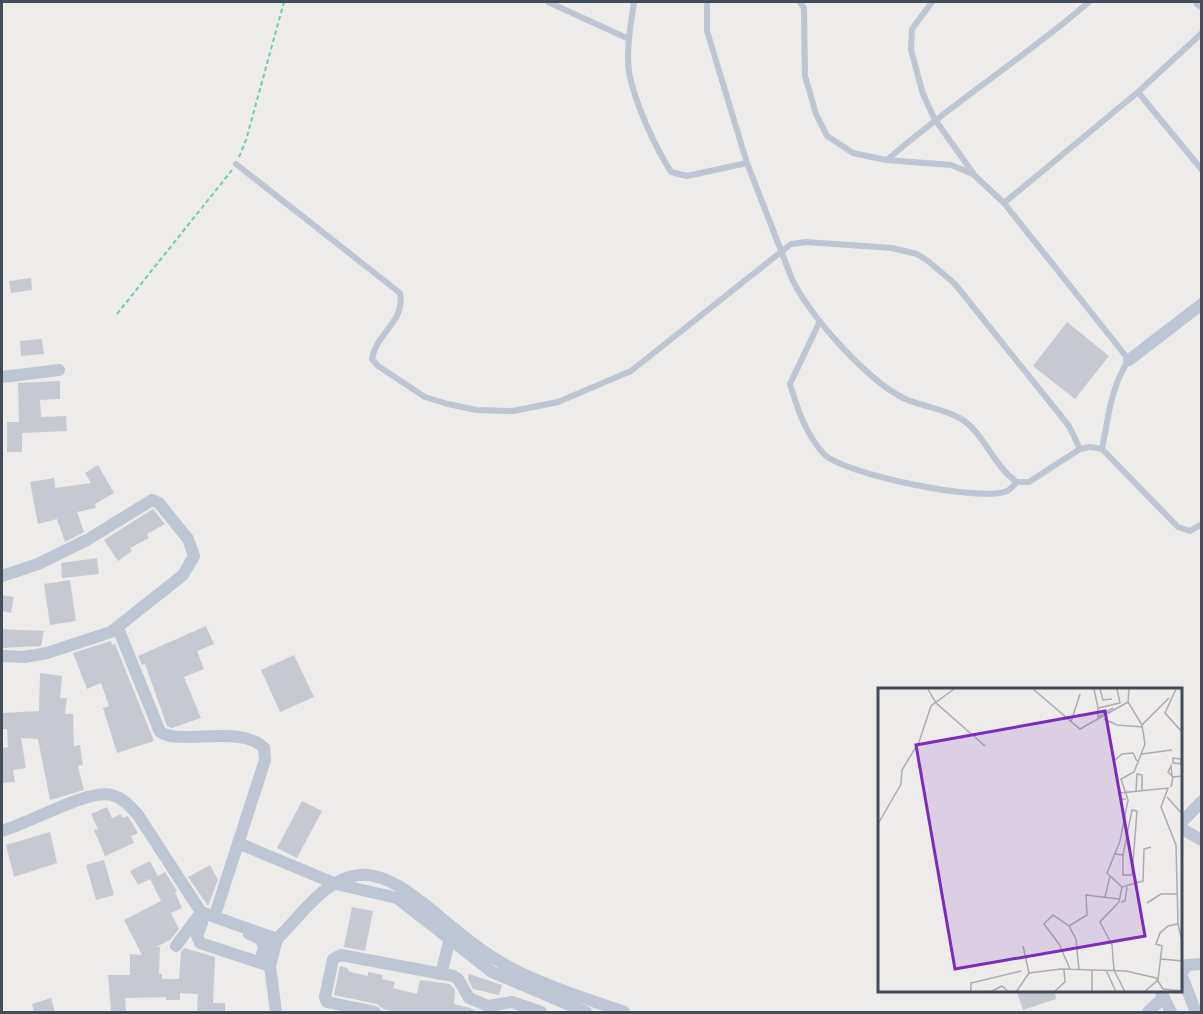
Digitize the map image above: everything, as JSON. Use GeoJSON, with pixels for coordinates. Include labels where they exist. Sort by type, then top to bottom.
{"type":"FeatureCollection","features":[{"type":"Feature","properties":{"kind":"street"},"geometry":{"type":"LineString","coordinates":[[1129,360],[1202,304]]}},
{"type":"Feature","properties":{"kind":"street"},"geometry":{"type":"LineString","coordinates":[[2,376],[59,370]]}},
{"type":"Feature","properties":{"kind":"street"},"geometry":{"type":"LineString","coordinates":[[2,576],[38,564],[87,540],[147,502],[156,501],[188,539],[194,556],[183,575],[118,628],[47,653],[24,657],[2,656]]}},
{"type":"Feature","properties":{"kind":"street"},"geometry":{"type":"LineString","coordinates":[[118,628],[159,732],[170,736],[232,737],[260,744],[264,748],[265,760],[215,915]]}},
{"type":"Feature","properties":{"kind":"street"},"geometry":{"type":"LineString","coordinates":[[2,831],[84,799],[106,794],[115,795],[126,802],[138,815],[200,918],[239,929],[259,938],[264,946],[265,965],[276,1012]]}},
{"type":"Feature","properties":{"kind":"street"},"geometry":{"type":"LineString","coordinates":[[1182,824],[1202,801]]}},
{"type":"Feature","properties":{"kind":"street"},"geometry":{"type":"LineString","coordinates":[[1182,827],[1202,840]]}},
{"type":"Feature","properties":{"kind":"street"},"geometry":{"type":"LineString","coordinates":[[238,843],[336,884],[397,898],[419,912],[449,941],[492,972],[586,1012]]}},
{"type":"Feature","properties":{"kind":"street"},"geometry":{"type":"LineString","coordinates":[[265,965],[278,939],[322,893],[336,884],[359,875],[400,885],[454,928],[515,970],[624,1012]]}},
{"type":"Feature","properties":{"kind":"street"},"geometry":{"type":"LineString","coordinates":[[176,946],[200,918],[215,915],[278,939]]}},
{"type":"Feature","properties":{"kind":"street"},"geometry":{"type":"LineString","coordinates":[[200,918],[197,936],[200,944],[265,965]]}},
{"type":"Feature","properties":{"kind":"street"},"geometry":{"type":"LineString","coordinates":[[441,974],[454,928]]}},
{"type":"Feature","properties":{"kind":"street"},"geometry":{"type":"LineString","coordinates":[[375,1012],[327,1002],[325,997],[333,959],[341,955],[441,974],[458,979],[469,998],[484,1009],[512,1002],[541,1012]]}},
{"type":"Feature","properties":{"kind":"street"},"geometry":{"type":"LineString","coordinates":[[1182,972],[1187,965],[1202,964]]}},
{"type":"Feature","properties":{"kind":"street"},"geometry":{"type":"LineString","coordinates":[[1182,977],[1196,1012]]}},
{"type":"Feature","properties":{"kind":"street"},"geometry":{"type":"LineString","coordinates":[[1148,1012],[1162,995],[1171,1012]]}},
{"type":"Feature","properties":{"kind":"lane"},"geometry":{"type":"LineString","coordinates":[[548,2],[629,39]]}},
{"type":"Feature","properties":{"kind":"lane"},"geometry":{"type":"LineString","coordinates":[[634,2],[629,39],[629,70],[633,88],[670,172],[687,176],[747,164]]}},
{"type":"Feature","properties":{"kind":"lane"},"geometry":{"type":"LineString","coordinates":[[707,2],[707,31],[747,164],[800,296],[820,321],[877,380],[890,390],[963,420],[1017,482]]}},
{"type":"Feature","properties":{"kind":"lane"},"geometry":{"type":"LineString","coordinates":[[800,2],[804,8],[806,76],[820,126],[827,136],[846,150],[886,160],[951,165],[974,174]]}},
{"type":"Feature","properties":{"kind":"lane"},"geometry":{"type":"LineString","coordinates":[[804,8],[809,2]]}},
{"type":"Feature","properties":{"kind":"lane"},"geometry":{"type":"LineString","coordinates":[[932,2],[912,30],[910,38],[923,94],[934,118],[974,174],[1004,203],[1129,360],[1120,373],[1115,387],[1102,449]]}},
{"type":"Feature","properties":{"kind":"lane"},"geometry":{"type":"LineString","coordinates":[[886,160],[934,118],[1052,34],[1089,2]]}},
{"type":"Feature","properties":{"kind":"lane"},"geometry":{"type":"LineString","coordinates":[[1004,203],[1138,92],[1202,33]]}},
{"type":"Feature","properties":{"kind":"lane"},"geometry":{"type":"LineString","coordinates":[[1138,92],[1202,170]]}},
{"type":"Feature","properties":{"kind":"lane"},"geometry":{"type":"LineString","coordinates":[[236,164],[400,294],[400,312],[374,350],[372,358],[378,366],[425,397],[476,410],[513,411],[558,402],[631,371],[783,250],[797,242],[892,248],[917,254],[955,284],[1069,426],[1080,449]]}},
{"type":"Feature","properties":{"kind":"lane"},"geometry":{"type":"LineString","coordinates":[[820,321],[790,384],[800,417],[825,455],[852,470],[963,494],[1006,492],[1017,482],[1029,482],[1080,449],[1090,447],[1102,449],[1178,528],[1190,531],[1202,524]]}},
{"type":"Feature","properties":{"kind":"path"},"geometry":{"type":"LineString","coordinates":[[117,314],[236,164],[246,140],[284,2]]}},
{"type":"Feature","properties":{"kind":"building"},"geometry":{"type":"Polygon","coordinates":[[[31,278],[32,290],[11,293],[9,281],[31,278]]]}},
{"type":"Feature","properties":{"kind":"building"},"geometry":{"type":"Polygon","coordinates":[[[1067,322],[1109,356],[1075,399],[1033,366],[1067,322]]]}},
{"type":"Feature","properties":{"kind":"building"},"geometry":{"type":"Polygon","coordinates":[[[42,339],[44,354],[21,356],[20,341],[42,339]]]}},
{"type":"Feature","properties":{"kind":"building"},"geometry":{"type":"Polygon","coordinates":[[[60,381],[60,399],[40,400],[41,417],[66,416],[67,431],[22,433],[22,452],[7,452],[7,422],[19,422],[18,383],[60,381]]]}},
{"type":"Feature","properties":{"kind":"building"},"geometry":{"type":"Polygon","coordinates":[[[98,465],[114,493],[95,504],[96,508],[77,512],[84,532],[65,542],[57,519],[38,524],[30,482],[54,478],[55,488],[91,483],[85,473],[98,465]]]}},
{"type":"Feature","properties":{"kind":"building"},"geometry":{"type":"Polygon","coordinates":[[[153,509],[165,524],[147,534],[149,538],[130,548],[132,551],[118,561],[104,540],[153,509]]]}},
{"type":"Feature","properties":{"kind":"building"},"geometry":{"type":"Polygon","coordinates":[[[97,558],[99,574],[62,578],[61,563],[97,558]]]}},
{"type":"Feature","properties":{"kind":"building"},"geometry":{"type":"Polygon","coordinates":[[[70,580],[76,621],[50,625],[44,584],[70,580]]]}},
{"type":"Feature","properties":{"kind":"building"},"geometry":{"type":"Polygon","coordinates":[[[2,595],[14,597],[11,613],[2,611],[2,595]]]}},
{"type":"Feature","properties":{"kind":"building"},"geometry":{"type":"Polygon","coordinates":[[[206,626],[214,644],[197,651],[204,669],[184,677],[201,718],[172,728],[167,726],[145,664],[142,665],[138,656],[206,626]]]}},
{"type":"Feature","properties":{"kind":"building"},"geometry":{"type":"Polygon","coordinates":[[[2,629],[44,631],[41,646],[2,648],[2,629]]]}},
{"type":"Feature","properties":{"kind":"building"},"geometry":{"type":"Polygon","coordinates":[[[111,641],[112,645],[115,644],[154,741],[117,753],[103,708],[109,706],[101,683],[87,689],[73,653],[111,641]]]}},
{"type":"Feature","properties":{"kind":"building"},"geometry":{"type":"Polygon","coordinates":[[[294,655],[314,697],[280,712],[261,670],[294,655]]]}},
{"type":"Feature","properties":{"kind":"building"},"geometry":{"type":"Polygon","coordinates":[[[40,673],[62,676],[60,698],[67,698],[65,714],[73,714],[74,746],[80,745],[83,765],[78,766],[84,790],[50,800],[38,739],[21,738],[26,768],[13,770],[15,782],[2,783],[2,748],[8,747],[7,729],[2,729],[2,713],[39,711],[40,673]]]}},
{"type":"Feature","properties":{"kind":"building"},"geometry":{"type":"Polygon","coordinates":[[[302,801],[322,811],[297,858],[277,848],[302,801]]]}},
{"type":"Feature","properties":{"kind":"building"},"geometry":{"type":"Polygon","coordinates":[[[107,807],[112,818],[121,814],[123,818],[128,816],[138,833],[131,836],[134,843],[105,856],[94,830],[98,829],[91,814],[107,807]]]}},
{"type":"Feature","properties":{"kind":"building"},"geometry":{"type":"Polygon","coordinates":[[[50,832],[57,863],[14,877],[6,845],[50,832]]]}},
{"type":"Feature","properties":{"kind":"building"},"geometry":{"type":"Polygon","coordinates":[[[104,860],[114,895],[96,900],[86,865],[104,860]]]}},
{"type":"Feature","properties":{"kind":"building"},"geometry":{"type":"Polygon","coordinates":[[[150,861],[158,876],[165,872],[177,891],[175,892],[182,908],[171,913],[179,929],[170,940],[156,947],[160,947],[159,974],[162,974],[162,979],[179,979],[181,952],[184,948],[215,957],[213,1003],[225,1003],[225,1012],[197,1012],[198,994],[180,993],[180,1000],[166,1000],[166,997],[125,998],[126,1012],[111,1012],[108,975],[130,975],[130,954],[142,955],[124,920],[161,901],[150,879],[138,885],[130,871],[150,861]]]}},
{"type":"Feature","properties":{"kind":"building"},"geometry":{"type":"Polygon","coordinates":[[[210,865],[218,880],[208,906],[188,877],[210,865]]]}},
{"type":"Feature","properties":{"kind":"building"},"geometry":{"type":"Polygon","coordinates":[[[352,907],[373,911],[365,951],[344,947],[352,907]]]}},
{"type":"Feature","properties":{"kind":"building"},"geometry":{"type":"Polygon","coordinates":[[[340,966],[347,968],[350,972],[368,976],[368,972],[383,975],[382,979],[395,982],[393,988],[417,994],[420,980],[450,984],[455,990],[454,1004],[477,1012],[399,1012],[383,1009],[377,1004],[334,995],[340,966]]]}},
{"type":"Feature","properties":{"kind":"building"},"geometry":{"type":"Polygon","coordinates":[[[469,974],[502,985],[499,995],[473,989],[468,979],[469,974]]]}},
{"type":"Feature","properties":{"kind":"building"},"geometry":{"type":"Polygon","coordinates":[[[1017,993],[1055,993],[1056,999],[1023,1010],[1017,993]]]}},
{"type":"Feature","properties":{"kind":"building"},"geometry":{"type":"Polygon","coordinates":[[[51,998],[55,1012],[34,1012],[32,1004],[51,998]]]}}]}
